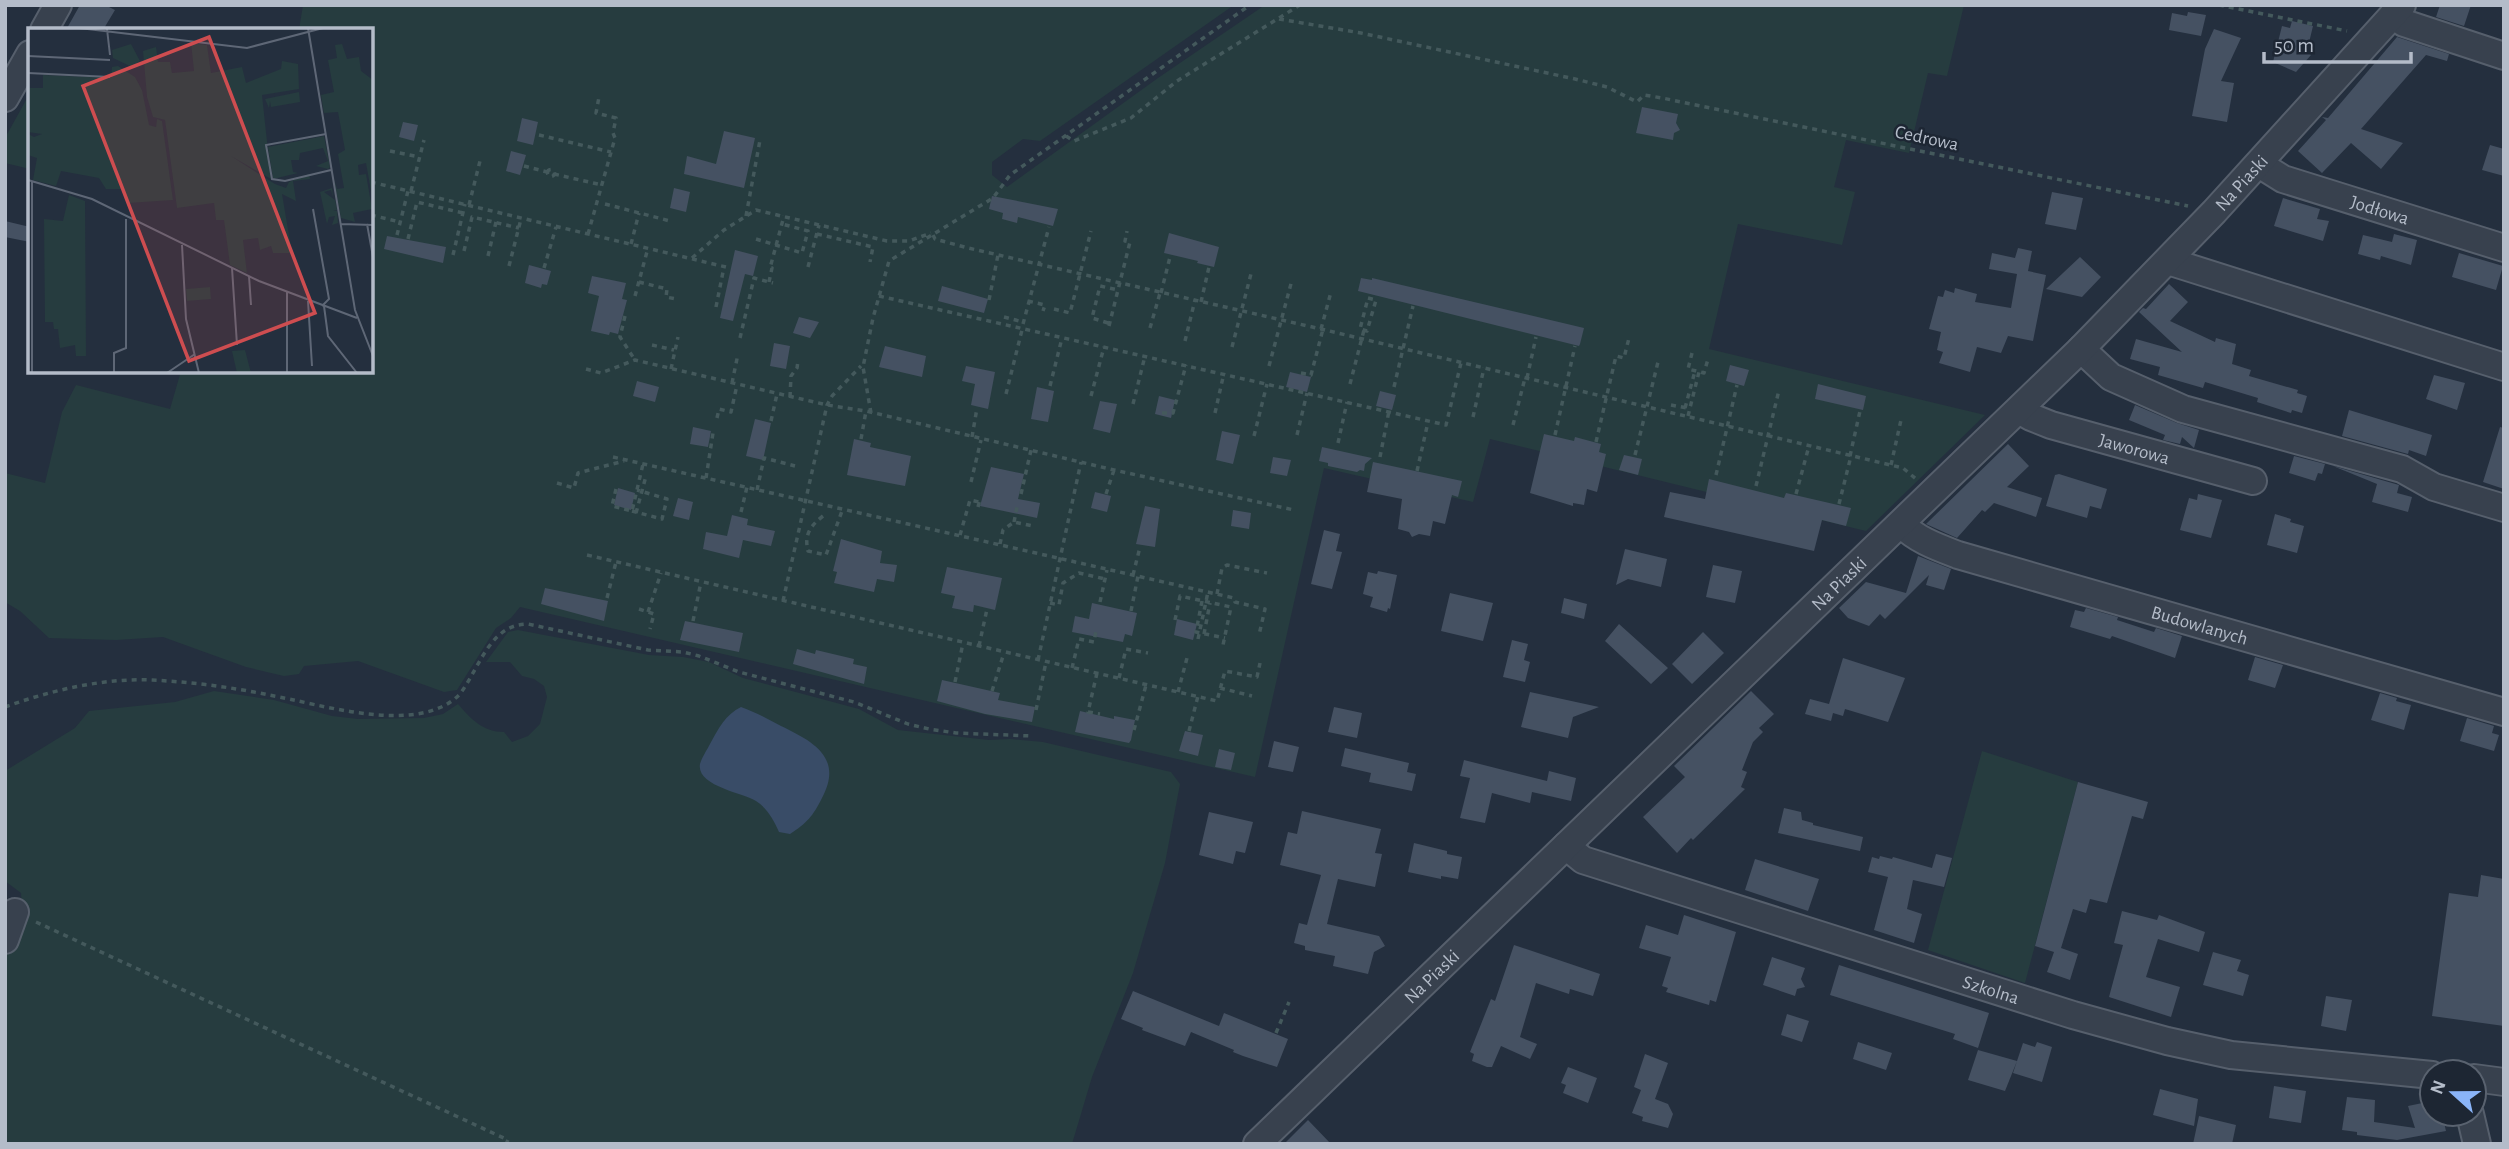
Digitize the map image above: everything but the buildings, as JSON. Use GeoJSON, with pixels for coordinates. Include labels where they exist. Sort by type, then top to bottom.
{"type":"FeatureCollection","features":[{"type":"Feature","properties":{"kind":"street"},"geometry":{"type":"LineString","coordinates":[[45,28],[58,5]]}},
{"type":"Feature","properties":{"kind":"street"},"geometry":{"type":"LineString","coordinates":[[2398,10],[2415,27],[2504,56]]}},
{"type":"Feature","properties":{"kind":"street","name":"Na Piaski"},"geometry":{"type":"LineString","coordinates":[[1257,1144],[2081,349],[2259,164],[2398,10]]}},
{"type":"Feature","properties":{"kind":"street"},"geometry":{"type":"LineString","coordinates":[[5,98],[28,58]]}},
{"type":"Feature","properties":{"kind":"street","name":"Jodłowa"},"geometry":{"type":"LineString","coordinates":[[2259,164],[2283,179],[2504,247]]}},
{"type":"Feature","properties":{"kind":"street"},"geometry":{"type":"LineString","coordinates":[[2168,261],[2504,367]]}},
{"type":"Feature","properties":{"kind":"street"},"geometry":{"type":"LineString","coordinates":[[2081,349],[2111,377],[2183,409],[2402,468],[2434,487],[2504,508]]}},
{"type":"Feature","properties":{"kind":"street","name":"Jaworowa"},"geometry":{"type":"LineString","coordinates":[[2019,410],[2031,418],[2051,425],[2253,481]]}},
{"type":"Feature","properties":{"kind":"street","name":"Budowlanych"},"geometry":{"type":"LineString","coordinates":[[1900,524],[1931,545],[1958,555],[2504,712]]}},
{"type":"Feature","properties":{"kind":"street","name":"Szkolna"},"geometry":{"type":"LineString","coordinates":[[1566,846],[1583,860],[2073,1015],[2167,1041],[2231,1055],[2418,1074]]}},
{"type":"Feature","properties":{"kind":"street"},"geometry":{"type":"LineString","coordinates":[[5,940],[15,912]]}},
{"type":"Feature","properties":{"kind":"path"},"geometry":{"type":"LineString","coordinates":[[861,439],[869,412],[863,360],[889,261],[993,198],[1010,175],[1250,5]]}},
{"type":"Feature","properties":{"kind":"path"},"geometry":{"type":"LineString","coordinates":[[1065,136],[1074,141],[1131,118],[1177,81],[1300,5]]}},
{"type":"Feature","properties":{"kind":"path"},"geometry":{"type":"LineString","coordinates":[[2219,5],[2339,29],[2358,34],[2369,42]]}},
{"type":"Feature","properties":{"kind":"path","name":"Cedrowa"},"geometry":{"type":"LineString","coordinates":[[1279,19],[1342,29],[1587,82],[1607,87],[1637,102],[1644,95],[1662,98],[2214,212]]}},
{"type":"Feature","properties":{"kind":"path"},"geometry":{"type":"LineString","coordinates":[[588,234],[611,152],[616,118],[596,113],[599,97]]}},
{"type":"Feature","properties":{"kind":"path"},"geometry":{"type":"LineString","coordinates":[[539,135],[611,152]]}},
{"type":"Feature","properties":{"kind":"path"},"geometry":{"type":"LineString","coordinates":[[397,235],[424,140]]}},
{"type":"Feature","properties":{"kind":"path"},"geometry":{"type":"LineString","coordinates":[[746,216],[760,140]]}},
{"type":"Feature","properties":{"kind":"path"},"geometry":{"type":"LineString","coordinates":[[390,151],[420,158]]}},
{"type":"Feature","properties":{"kind":"path"},"geometry":{"type":"LineString","coordinates":[[453,255],[480,160]]}},
{"type":"Feature","properties":{"kind":"path"},"geometry":{"type":"LineString","coordinates":[[524,166],[547,172],[549,177],[554,174],[602,185]]}},
{"type":"Feature","properties":{"kind":"path"},"geometry":{"type":"LineString","coordinates":[[373,182],[730,268]]}},
{"type":"Feature","properties":{"kind":"path"},"geometry":{"type":"LineString","coordinates":[[408,239],[416,202],[463,213]]}},
{"type":"Feature","properties":{"kind":"path"},"geometry":{"type":"LineString","coordinates":[[606,204],[670,221]]}},
{"type":"Feature","properties":{"kind":"path"},"geometry":{"type":"LineString","coordinates":[[692,258],[724,230],[756,210],[894,242],[919,238],[953,223]]}},
{"type":"Feature","properties":{"kind":"path"},"geometry":{"type":"LineString","coordinates":[[632,244],[639,213]]}},
{"type":"Feature","properties":{"kind":"path"},"geometry":{"type":"LineString","coordinates":[[373,215],[400,222]]}},
{"type":"Feature","properties":{"kind":"path"},"geometry":{"type":"LineString","coordinates":[[740,338],[754,278],[771,282],[770,268],[784,216]]}},
{"type":"Feature","properties":{"kind":"path"},"geometry":{"type":"LineString","coordinates":[[464,251],[472,217],[519,228]]}},
{"type":"Feature","properties":{"kind":"path"},"geometry":{"type":"LineString","coordinates":[[509,266],[522,219]]}},
{"type":"Feature","properties":{"kind":"path"},"geometry":{"type":"LineString","coordinates":[[488,256],[496,222]]}},
{"type":"Feature","properties":{"kind":"path"},"geometry":{"type":"LineString","coordinates":[[756,239],[802,253],[808,231],[782,224]]}},
{"type":"Feature","properties":{"kind":"path"},"geometry":{"type":"LineString","coordinates":[[808,267],[820,225]]}},
{"type":"Feature","properties":{"kind":"path"},"geometry":{"type":"LineString","coordinates":[[544,268],[556,227]]}},
{"type":"Feature","properties":{"kind":"path"},"geometry":{"type":"LineString","coordinates":[[1006,394],[1049,227]]}},
{"type":"Feature","properties":{"kind":"path"},"geometry":{"type":"LineString","coordinates":[[1054,309],[1070,313],[1091,231]]}},
{"type":"Feature","properties":{"kind":"path"},"geometry":{"type":"LineString","coordinates":[[1118,290],[1100,286],[1092,318],[1109,324],[1120,283],[1130,242],[1125,241],[1127,231]]}},
{"type":"Feature","properties":{"kind":"path"},"geometry":{"type":"LineString","coordinates":[[817,234],[873,247],[870,262]]}},
{"type":"Feature","properties":{"kind":"path"},"geometry":{"type":"LineString","coordinates":[[933,235],[935,239],[998,255],[1322,329],[1891,466],[1911,473],[1923,486]]}},
{"type":"Feature","properties":{"kind":"path"},"geometry":{"type":"LineString","coordinates":[[635,296],[648,248]]}},
{"type":"Feature","properties":{"kind":"path"},"geometry":{"type":"LineString","coordinates":[[989,300],[998,255]]}},
{"type":"Feature","properties":{"kind":"path"},"geometry":{"type":"LineString","coordinates":[[1150,328],[1170,257]]}},
{"type":"Feature","properties":{"kind":"path"},"geometry":{"type":"LineString","coordinates":[[716,307],[724,267]]}},
{"type":"Feature","properties":{"kind":"path"},"geometry":{"type":"LineString","coordinates":[[1185,341],[1209,267]]}},
{"type":"Feature","properties":{"kind":"path"},"geometry":{"type":"LineString","coordinates":[[1232,347],[1252,270]]}},
{"type":"Feature","properties":{"kind":"path"},"geometry":{"type":"LineString","coordinates":[[1269,366],[1292,280]]}},
{"type":"Feature","properties":{"kind":"path"},"geometry":{"type":"LineString","coordinates":[[639,282],[667,289],[666,297],[676,299]]}},
{"type":"Feature","properties":{"kind":"path"},"geometry":{"type":"LineString","coordinates":[[1301,373],[1311,375],[1331,292]]}},
{"type":"Feature","properties":{"kind":"path"},"geometry":{"type":"LineString","coordinates":[[879,296],[1023,325]]}},
{"type":"Feature","properties":{"kind":"path"},"geometry":{"type":"LineString","coordinates":[[1368,298],[1376,300],[1367,331],[1364,330],[1360,329],[1368,298]]}},
{"type":"Feature","properties":{"kind":"path"},"geometry":{"type":"LineString","coordinates":[[1028,301],[1045,305],[1043,311]]}},
{"type":"Feature","properties":{"kind":"path"},"geometry":{"type":"LineString","coordinates":[[1394,387],[1413,306]]}},
{"type":"Feature","properties":{"kind":"path"},"geometry":{"type":"LineString","coordinates":[[625,316],[620,337],[635,360]]}},
{"type":"Feature","properties":{"kind":"path"},"geometry":{"type":"LineString","coordinates":[[1004,317],[1062,338],[1446,425],[1461,363]]}},
{"type":"Feature","properties":{"kind":"path"},"geometry":{"type":"LineString","coordinates":[[1350,384],[1364,330]]}},
{"type":"Feature","properties":{"kind":"path"},"geometry":{"type":"LineString","coordinates":[[671,369],[678,337]]}},
{"type":"Feature","properties":{"kind":"path"},"geometry":{"type":"LineString","coordinates":[[1513,425],[1536,337]]}},
{"type":"Feature","properties":{"kind":"path"},"geometry":{"type":"LineString","coordinates":[[1050,386],[1062,338]]}},
{"type":"Feature","properties":{"kind":"path"},"geometry":{"type":"LineString","coordinates":[[1596,442],[1616,356],[1624,358],[1629,338]]}},
{"type":"Feature","properties":{"kind":"path"},"geometry":{"type":"LineString","coordinates":[[652,345],[675,350]]}},
{"type":"Feature","properties":{"kind":"path"},"geometry":{"type":"LineString","coordinates":[[1555,435],[1575,346]]}},
{"type":"Feature","properties":{"kind":"path"},"geometry":{"type":"LineString","coordinates":[[1091,396],[1104,347]]}},
{"type":"Feature","properties":{"kind":"path"},"geometry":{"type":"LineString","coordinates":[[1692,353],[1689,369],[1704,373],[1708,359]]}},
{"type":"Feature","properties":{"kind":"path"},"geometry":{"type":"LineString","coordinates":[[717,418],[719,409],[731,412],[738,354]]}},
{"type":"Feature","properties":{"kind":"path"},"geometry":{"type":"LineString","coordinates":[[1133,404],[1145,356]]}},
{"type":"Feature","properties":{"kind":"path"},"geometry":{"type":"LineString","coordinates":[[586,369],[601,373],[635,360],[1294,510]]}},
{"type":"Feature","properties":{"kind":"path"},"geometry":{"type":"LineString","coordinates":[[783,601],[827,405],[863,360]]}},
{"type":"Feature","properties":{"kind":"path"},"geometry":{"type":"LineString","coordinates":[[790,397],[791,376],[798,361]]}},
{"type":"Feature","properties":{"kind":"path"},"geometry":{"type":"LineString","coordinates":[[1635,455],[1658,362]]}},
{"type":"Feature","properties":{"kind":"path"},"geometry":{"type":"LineString","coordinates":[[1162,413],[1173,413],[1186,365]]}},
{"type":"Feature","properties":{"kind":"path"},"geometry":{"type":"LineString","coordinates":[[1473,417],[1484,368]]}},
{"type":"Feature","properties":{"kind":"path"},"geometry":{"type":"LineString","coordinates":[[1688,416],[1687,408],[1697,371]]}},
{"type":"Feature","properties":{"kind":"path"},"geometry":{"type":"LineString","coordinates":[[1215,413],[1224,373]]}},
{"type":"Feature","properties":{"kind":"path"},"geometry":{"type":"LineString","coordinates":[[1254,436],[1267,383]]}},
{"type":"Feature","properties":{"kind":"path"},"geometry":{"type":"LineString","coordinates":[[1716,475],[1737,385]]}},
{"type":"Feature","properties":{"kind":"path"},"geometry":{"type":"LineString","coordinates":[[1756,486],[1779,390]]}},
{"type":"Feature","properties":{"kind":"path"},"geometry":{"type":"LineString","coordinates":[[1297,435],[1307,393]]}},
{"type":"Feature","properties":{"kind":"path"},"geometry":{"type":"LineString","coordinates":[[771,421],[777,394]]}},
{"type":"Feature","properties":{"kind":"path"},"geometry":{"type":"LineString","coordinates":[[1338,443],[1347,402]]}},
{"type":"Feature","properties":{"kind":"path"},"geometry":{"type":"LineString","coordinates":[[1671,405],[1687,408]]}},
{"type":"Feature","properties":{"kind":"path"},"geometry":{"type":"LineString","coordinates":[[972,438],[977,408]]}},
{"type":"Feature","properties":{"kind":"path"},"geometry":{"type":"LineString","coordinates":[[1380,457],[1389,411]]}},
{"type":"Feature","properties":{"kind":"path"},"geometry":{"type":"LineString","coordinates":[[1839,504],[1860,411]]}},
{"type":"Feature","properties":{"kind":"path"},"geometry":{"type":"LineString","coordinates":[[1891,466],[1901,420]]}},
{"type":"Feature","properties":{"kind":"path"},"geometry":{"type":"LineString","coordinates":[[1417,471],[1428,421]]}},
{"type":"Feature","properties":{"kind":"path"},"geometry":{"type":"LineString","coordinates":[[706,478],[713,433]]}},
{"type":"Feature","properties":{"kind":"path"},"geometry":{"type":"LineString","coordinates":[[971,482],[981,440]]}},
{"type":"Feature","properties":{"kind":"path"},"geometry":{"type":"LineString","coordinates":[[1796,495],[1809,446]]}},
{"type":"Feature","properties":{"kind":"path"},"geometry":{"type":"LineString","coordinates":[[1021,494],[1031,450]]}},
{"type":"Feature","properties":{"kind":"path"},"geometry":{"type":"LineString","coordinates":[[613,457],[1234,598],[1235,603],[1265,609],[1259,635]]}},
{"type":"Feature","properties":{"kind":"path"},"geometry":{"type":"LineString","coordinates":[[757,489],[764,458],[795,466]]}},
{"type":"Feature","properties":{"kind":"path"},"geometry":{"type":"LineString","coordinates":[[557,484],[574,488],[578,473],[626,460]]}},
{"type":"Feature","properties":{"kind":"path"},"geometry":{"type":"LineString","coordinates":[[1038,660],[1081,462]]}},
{"type":"Feature","properties":{"kind":"path"},"geometry":{"type":"LineString","coordinates":[[634,512],[643,464]]}},
{"type":"Feature","properties":{"kind":"path"},"geometry":{"type":"LineString","coordinates":[[1106,494],[1114,470]]}},
{"type":"Feature","properties":{"kind":"path"},"geometry":{"type":"LineString","coordinates":[[639,491],[646,476]]}},
{"type":"Feature","properties":{"kind":"path"},"geometry":{"type":"LineString","coordinates":[[741,512],[747,487]]}},
{"type":"Feature","properties":{"kind":"path"},"geometry":{"type":"LineString","coordinates":[[616,489],[612,506],[662,519],[667,499],[639,491]]}},
{"type":"Feature","properties":{"kind":"path"},"geometry":{"type":"LineString","coordinates":[[960,535],[970,500],[979,503]]}},
{"type":"Feature","properties":{"kind":"path"},"geometry":{"type":"LineString","coordinates":[[1000,544],[1003,530],[1014,522],[1017,507]]}},
{"type":"Feature","properties":{"kind":"path"},"geometry":{"type":"LineString","coordinates":[[822,516],[810,527],[806,543],[808,551],[826,555],[842,511]]}},
{"type":"Feature","properties":{"kind":"path"},"geometry":{"type":"LineString","coordinates":[[1014,522],[1033,526]]}},
{"type":"Feature","properties":{"kind":"path"},"geometry":{"type":"LineString","coordinates":[[1131,611],[1140,547]]}},
{"type":"Feature","properties":{"kind":"path"},"geometry":{"type":"LineString","coordinates":[[587,555],[1217,701],[1225,671],[1256,677],[1260,663]]}},
{"type":"Feature","properties":{"kind":"path"},"geometry":{"type":"LineString","coordinates":[[607,598],[616,562]]}},
{"type":"Feature","properties":{"kind":"path"},"geometry":{"type":"LineString","coordinates":[[1217,594],[1222,568],[1227,565],[1267,573]]}},
{"type":"Feature","properties":{"kind":"path"},"geometry":{"type":"LineString","coordinates":[[1100,602],[1107,569]]}},
{"type":"Feature","properties":{"kind":"path"},"geometry":{"type":"LineString","coordinates":[[648,612],[660,573]]}},
{"type":"Feature","properties":{"kind":"path"},"geometry":{"type":"LineString","coordinates":[[1050,603],[1059,605],[1063,583],[1079,573],[1105,579]]}},
{"type":"Feature","properties":{"kind":"path"},"geometry":{"type":"LineString","coordinates":[[693,621],[701,582]]}},
{"type":"Feature","properties":{"kind":"path"},"geometry":{"type":"LineString","coordinates":[[1198,639],[1202,633],[1208,593]]}},
{"type":"Feature","properties":{"kind":"path"},"geometry":{"type":"LineString","coordinates":[[1175,620],[1180,596],[1231,607],[1223,645]]}},
{"type":"Feature","properties":{"kind":"path"},"geometry":{"type":"LineString","coordinates":[[639,609],[654,616],[650,629]]}},
{"type":"Feature","properties":{"kind":"path"},"geometry":{"type":"LineString","coordinates":[[979,646],[988,609]]}},
{"type":"Feature","properties":{"kind":"path"},"geometry":{"type":"LineString","coordinates":[[5,707],[76,686],[149,680],[197,683],[344,710],[408,715],[428,713],[454,701],[500,632],[508,626],[528,624],[648,650],[683,652],[699,656],[738,672],[854,702],[908,724],[929,729],[956,733],[1032,736]]}},
{"type":"Feature","properties":{"kind":"path"},"geometry":{"type":"LineString","coordinates":[[1072,668],[1079,639],[1094,642],[1096,631]]}},
{"type":"Feature","properties":{"kind":"path"},"geometry":{"type":"LineString","coordinates":[[1202,633],[1225,638]]}},
{"type":"Feature","properties":{"kind":"path"},"geometry":{"type":"LineString","coordinates":[[955,682],[963,643]]}},
{"type":"Feature","properties":{"kind":"path"},"geometry":{"type":"LineString","coordinates":[[1119,678],[1126,649],[1148,653]]}},
{"type":"Feature","properties":{"kind":"path"},"geometry":{"type":"LineString","coordinates":[[992,691],[1004,652]]}},
{"type":"Feature","properties":{"kind":"path"},"geometry":{"type":"LineString","coordinates":[[1178,692],[1187,658]]}},
{"type":"Feature","properties":{"kind":"path"},"geometry":{"type":"LineString","coordinates":[[1036,709],[1046,662]]}},
{"type":"Feature","properties":{"kind":"path"},"geometry":{"type":"LineString","coordinates":[[1097,673],[1088,712],[1100,714]]}},
{"type":"Feature","properties":{"kind":"path"},"geometry":{"type":"LineString","coordinates":[[1134,730],[1146,685]]}},
{"type":"Feature","properties":{"kind":"path"},"geometry":{"type":"LineString","coordinates":[[1220,688],[1252,696]]}},
{"type":"Feature","properties":{"kind":"path"},"geometry":{"type":"LineString","coordinates":[[1189,731],[1198,696]]}},
{"type":"Feature","properties":{"kind":"path"},"geometry":{"type":"LineString","coordinates":[[15,912],[508,1140],[506,1144]]}},
{"type":"Feature","properties":{"kind":"path"},"geometry":{"type":"LineString","coordinates":[[1276,1033],[1289,1002]]}},
{"type":"Feature","properties":{"kind":"green space"},"geometry":{"type":"Polygon","coordinates":[[[303,5],[1234,5],[1040,141],[1023,139],[992,162],[992,175],[1007,187],[1265,5],[1964,5],[1947,76],[1928,73],[1909,153],[1846,140],[1834,187],[1855,192],[1842,245],[1738,224],[1709,349],[1985,415],[1866,531],[1490,439],[1473,502],[1324,468],[1255,777],[520,607],[511,618],[496,628],[457,690],[444,692],[358,661],[304,666],[299,674],[284,676],[246,667],[163,637],[116,640],[49,638],[20,611],[5,602],[5,473],[45,483],[62,412],[76,385],[170,409],[180,373],[373,373],[373,28],[299,28],[303,5]]]}},
{"type":"Feature","properties":{"kind":"green space"},"geometry":{"type":"Polygon","coordinates":[[[28,97],[28,169],[5,163],[5,138],[28,97]]]}},
{"type":"Feature","properties":{"kind":"green space"},"geometry":{"type":"Polygon","coordinates":[[[518,630],[649,655],[709,662],[743,678],[859,709],[898,730],[989,740],[1043,742],[1171,772],[1180,784],[1165,863],[1133,973],[1092,1077],[1072,1144],[5,1144],[5,957],[19,926],[22,907],[21,893],[5,881],[5,771],[75,728],[89,711],[175,702],[214,691],[274,700],[332,716],[358,719],[424,718],[443,714],[458,704],[478,724],[490,730],[504,732],[512,742],[528,736],[540,724],[547,697],[544,686],[534,679],[522,676],[510,662],[486,662],[508,632],[518,630]]]}},
{"type":"Feature","properties":{"kind":"green space"},"geometry":{"type":"Polygon","coordinates":[[[1982,751],[2078,782],[2025,983],[1928,950],[1982,751]]]}},
{"type":"Feature","properties":{"kind":"water"},"geometry":{"type":"Polygon","coordinates":[[[741,707],[804,738],[821,752],[827,761],[828,784],[816,810],[790,834],[779,832],[770,815],[756,801],[722,788],[705,778],[701,772],[702,759],[719,728],[741,707]]]}}]}
